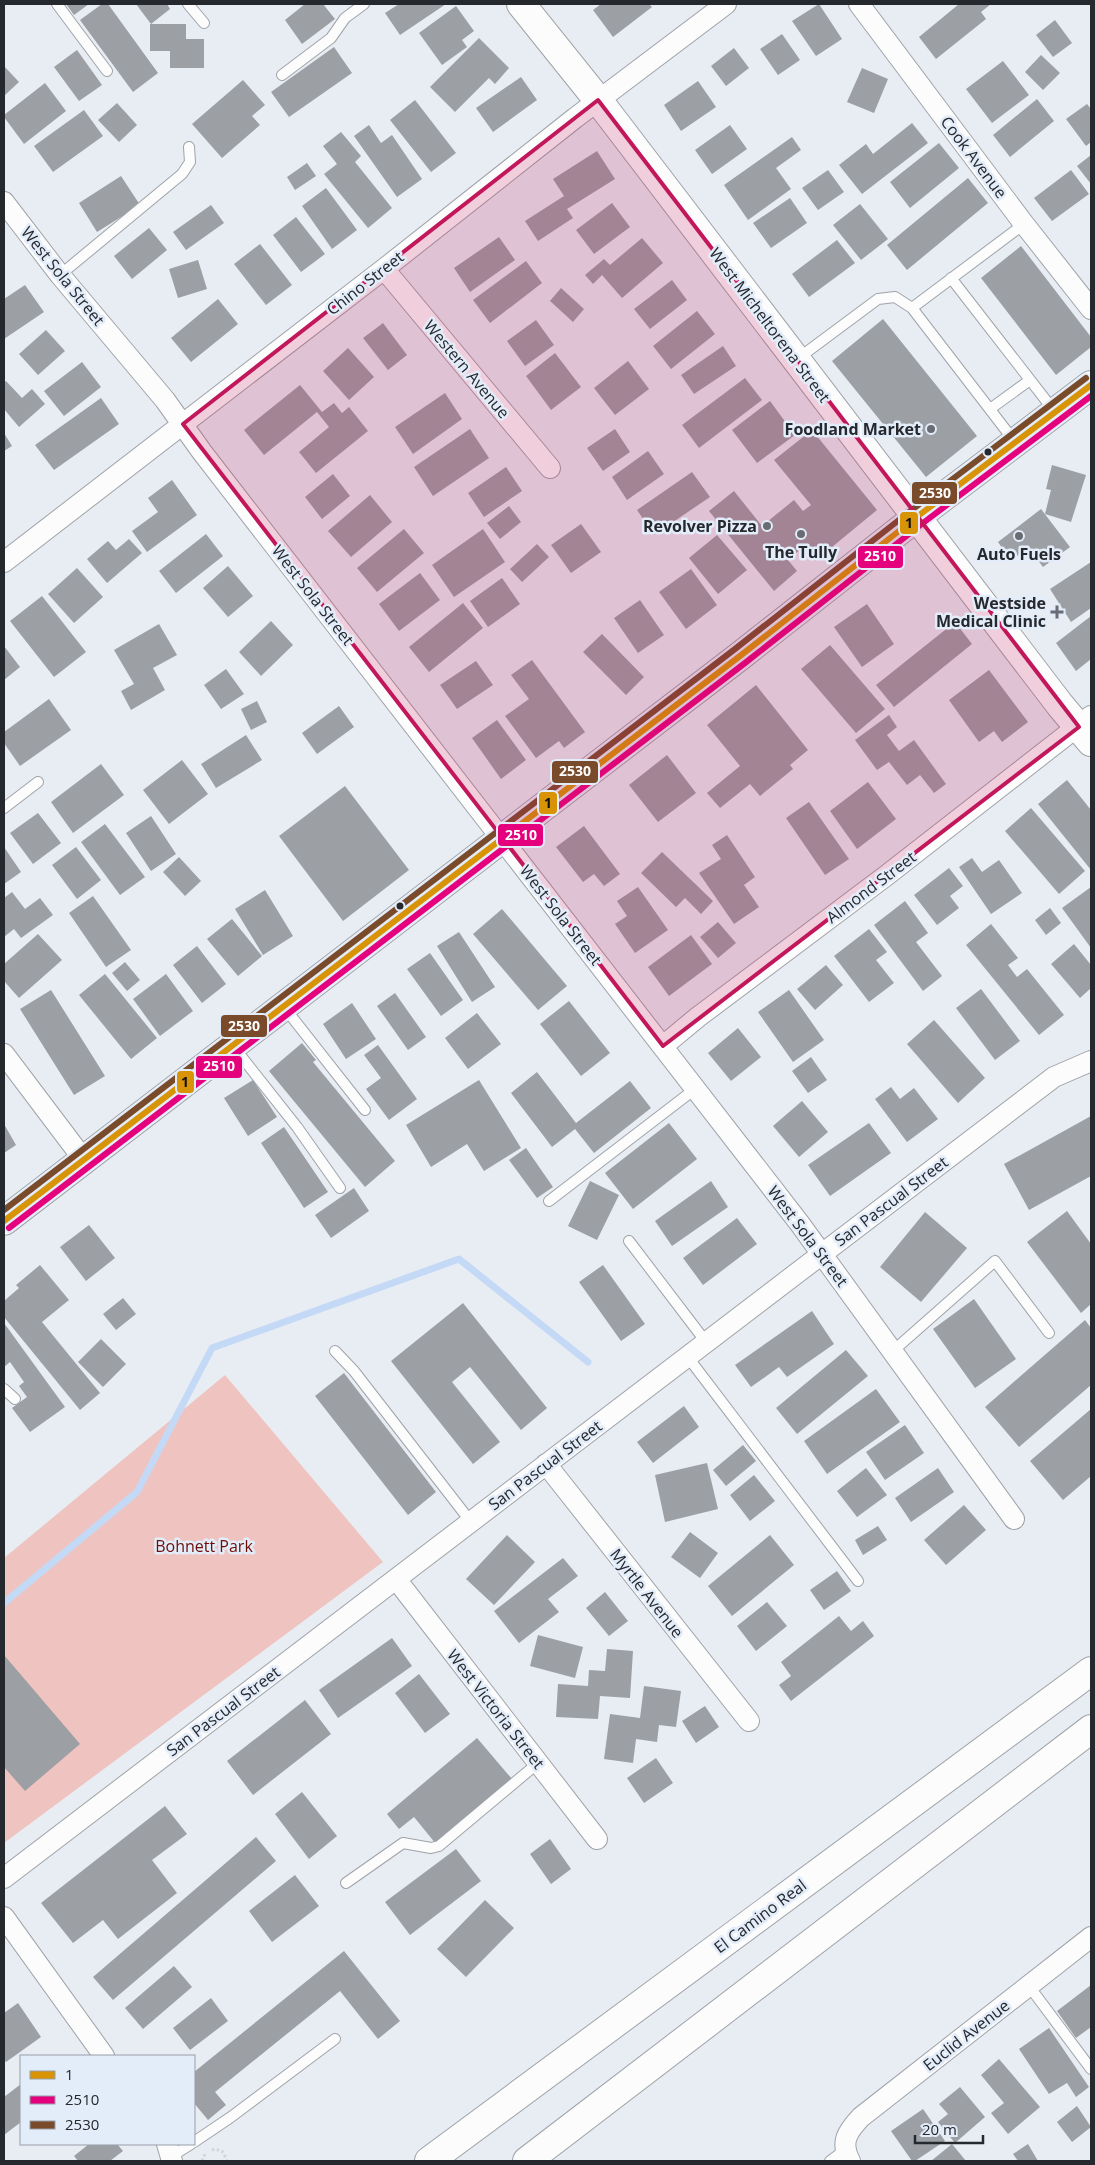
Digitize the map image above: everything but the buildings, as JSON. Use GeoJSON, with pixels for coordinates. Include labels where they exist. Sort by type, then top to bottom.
{"type":"FeatureCollection","features":[{"type":"Feature","properties":{"kind":"main road","name":"West Micheltorena Street"},"geometry":{"type":"LineString","coordinates":[[521,4],[598,100],[796,360],[1087,729]]}},
{"type":"Feature","properties":{"kind":"main road"},"geometry":{"type":"LineString","coordinates":[[4,1222],[740,656],[918,516],[1091,386]]}},
{"type":"Feature","properties":{"kind":"main road","name":"El Camino Real"},"geometry":{"type":"LineString","coordinates":[[428,2161],[1091,1671]]}},
{"type":"Feature","properties":{"kind":"main road"},"geometry":{"type":"LineString","coordinates":[[527,2161],[1091,1729]]}},
{"type":"Feature","properties":{"kind":"street","name":"Chino Street"},"geometry":{"type":"LineString","coordinates":[[4,562],[384,269],[598,100],[726,4]]}},
{"type":"Feature","properties":{"kind":"street","name":"Cook Avenue"},"geometry":{"type":"LineString","coordinates":[[859,4],[1024,224],[1091,309]]}},
{"type":"Feature","properties":{"kind":"street","name":"West Sola Street"},"geometry":{"type":"LineString","coordinates":[[4,202],[60,275],[165,400],[822,1253],[1014,1519]]}},
{"type":"Feature","properties":{"kind":"street","name":"Western Avenue"},"geometry":{"type":"LineString","coordinates":[[384,269],[550,468]]}},
{"type":"Feature","properties":{"kind":"street","name":"Almond Street"},"geometry":{"type":"LineString","coordinates":[[663,1046],[698,1017],[1087,729]]}},
{"type":"Feature","properties":{"kind":"street"},"geometry":{"type":"LineString","coordinates":[[4,1054],[84,1160]]}},
{"type":"Feature","properties":{"kind":"street","name":"San Pascual Street"},"geometry":{"type":"LineString","coordinates":[[4,1878],[1054,1077],[1091,1060]]}},
{"type":"Feature","properties":{"kind":"street","name":"Myrtle Avenue"},"geometry":{"type":"LineString","coordinates":[[546,1464],[749,1721]]}},
{"type":"Feature","properties":{"kind":"street","name":"West Victoria Street"},"geometry":{"type":"LineString","coordinates":[[396,1579],[597,1839]]}},
{"type":"Feature","properties":{"kind":"street"},"geometry":{"type":"LineString","coordinates":[[4,1918],[103,2055]]}},
{"type":"Feature","properties":{"kind":"street","name":"Euclid Avenue"},"geometry":{"type":"LineString","coordinates":[[843,2153],[852,2127],[861,2117],[1091,1937]]}},
{"type":"Feature","properties":{"kind":"lane"},"geometry":{"type":"LineString","coordinates":[[56,4],[107,71]]}},
{"type":"Feature","properties":{"kind":"lane"},"geometry":{"type":"LineString","coordinates":[[188,4],[204,23]]}},
{"type":"Feature","properties":{"kind":"lane"},"geometry":{"type":"LineString","coordinates":[[282,74],[331,38],[345,18],[364,4]]}},
{"type":"Feature","properties":{"kind":"lane"},"geometry":{"type":"LineString","coordinates":[[60,275],[182,174],[190,162],[189,147]]}},
{"type":"Feature","properties":{"kind":"lane"},"geometry":{"type":"LineString","coordinates":[[912,308],[1024,224]]}},
{"type":"Feature","properties":{"kind":"lane"},"geometry":{"type":"LineString","coordinates":[[951,278],[1055,412]]}},
{"type":"Feature","properties":{"kind":"lane"},"geometry":{"type":"LineString","coordinates":[[796,360],[878,299],[895,297],[912,308],[1015,442]]}},
{"type":"Feature","properties":{"kind":"lane"},"geometry":{"type":"LineString","coordinates":[[990,410],[1030,380]]}},
{"type":"Feature","properties":{"kind":"lane"},"geometry":{"type":"LineString","coordinates":[[4,808],[38,782]]}},
{"type":"Feature","properties":{"kind":"lane"},"geometry":{"type":"LineString","coordinates":[[283,1006],[365,1110]]}},
{"type":"Feature","properties":{"kind":"lane"},"geometry":{"type":"LineString","coordinates":[[233,1045],[297,1127],[340,1188]]}},
{"type":"Feature","properties":{"kind":"lane"},"geometry":{"type":"LineString","coordinates":[[549,1201],[695,1089]]}},
{"type":"Feature","properties":{"kind":"lane"},"geometry":{"type":"LineString","coordinates":[[629,1240],[706,1342]]}},
{"type":"Feature","properties":{"kind":"lane"},"geometry":{"type":"LineString","coordinates":[[893,1351],[995,1261],[1049,1333]]}},
{"type":"Feature","properties":{"kind":"lane"},"geometry":{"type":"LineString","coordinates":[[335,1351],[354,1371],[471,1522]]}},
{"type":"Feature","properties":{"kind":"lane"},"geometry":{"type":"LineString","coordinates":[[687,1356],[858,1581]]}},
{"type":"Feature","properties":{"kind":"lane"},"geometry":{"type":"LineString","coordinates":[[4,1390],[15,1399]]}},
{"type":"Feature","properties":{"kind":"lane"},"geometry":{"type":"LineString","coordinates":[[346,1883],[403,1843],[431,1848],[440,1846],[538,1764]]}},
{"type":"Feature","properties":{"kind":"lane"},"geometry":{"type":"LineString","coordinates":[[1030,1986],[1091,2069]]}},
{"type":"Feature","properties":{"kind":"lane"},"geometry":{"type":"LineString","coordinates":[[195,2141],[231,2117],[335,2039]]}},
{"type":"Feature","properties":{"kind":"lane"},"geometry":{"type":"LineString","coordinates":[[170,2154],[188,2145]]}},
{"type":"Feature","properties":{"kind":"path"},"geometry":{"type":"LineString","coordinates":[[202,2161],[207,2151],[216,2149],[223,2152],[227,2161]]}},
{"type":"Feature","properties":{"kind":"highlighted area"},"geometry":{"type":"Polygon","coordinates":[[[598,100],[1079,727],[663,1046],[183,424],[598,100]]]}},
{"type":"Feature","properties":{"kind":"green space","name":"Bohnett Park"},"geometry":{"type":"Polygon","coordinates":[[[225,1375],[383,1562],[4,1843],[4,1558],[225,1375]]]}},
{"type":"Feature","properties":{"kind":"waterway"},"geometry":{"type":"LineString","coordinates":[[4,1603],[137,1492],[212,1348],[459,1259],[588,1362]]}},
{"type":"Feature","properties":{"kind":"transit line","name":"2530"},"geometry":{"type":"LineString","coordinates":[[4,1210],[735,649],[913,509],[1086,378]]}},
{"type":"Feature","properties":{"kind":"transit line","name":"1"},"geometry":{"type":"LineString","coordinates":[[4,1221],[740,656],[918,516],[1091,385]]}},
{"type":"Feature","properties":{"kind":"transit line","name":"2510"},"geometry":{"type":"LineString","coordinates":[[9,1228],[745,663],[923,523],[1091,396]]}},
{"type":"Feature","properties":{"kind":"place","name":"Foodland Market"},"geometry":{"type":"Point","coordinates":[931,429]}},
{"type":"Feature","properties":{"kind":"place","name":"Revolver Pizza"},"geometry":{"type":"Point","coordinates":[767,526]}},
{"type":"Feature","properties":{"kind":"place","name":"The Tully"},"geometry":{"type":"Point","coordinates":[801,534]}},
{"type":"Feature","properties":{"kind":"place","name":"Auto Fuels"},"geometry":{"type":"Point","coordinates":[1019,536]}},
{"type":"Feature","properties":{"kind":"place","name":"Westside Medical Clinic"},"geometry":{"type":"Point","coordinates":[1057,612]}}]}
